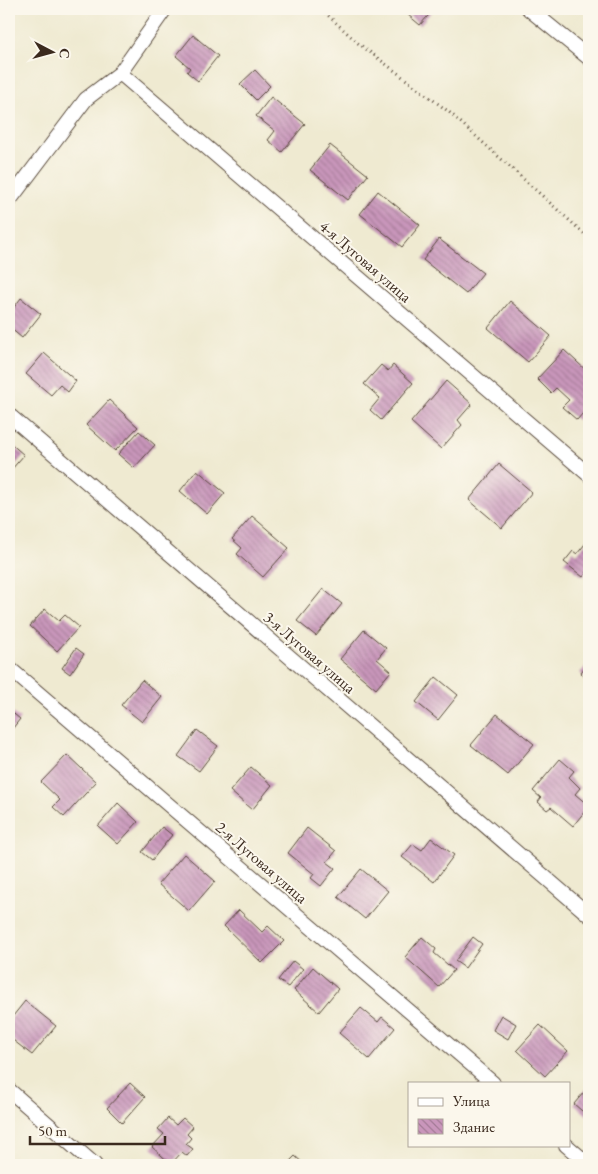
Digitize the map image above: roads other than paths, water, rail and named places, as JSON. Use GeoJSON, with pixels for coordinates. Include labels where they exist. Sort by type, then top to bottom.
{"type":"FeatureCollection","features":[{"type":"Feature","properties":{"kind":"street"},"geometry":{"type":"LineString","coordinates":[[9,201],[86,99],[120,72],[165,9]]}},
{"type":"Feature","properties":{"kind":"street"},"geometry":{"type":"LineString","coordinates":[[528,9],[589,58]]}},
{"type":"Feature","properties":{"kind":"street","name":"4-я Луговая улица"},"geometry":{"type":"LineString","coordinates":[[120,72],[589,475]]}},
{"type":"Feature","properties":{"kind":"street","name":"3-я Луговая улица"},"geometry":{"type":"LineString","coordinates":[[9,415],[589,915]]}},
{"type":"Feature","properties":{"kind":"street","name":"2-я Луговая улица"},"geometry":{"type":"LineString","coordinates":[[9,668],[492,1082]]}},
{"type":"Feature","properties":{"kind":"street"},"geometry":{"type":"LineString","coordinates":[[9,1090],[96,1165]]}},
{"type":"Feature","properties":{"kind":"street"},"geometry":{"type":"LineString","coordinates":[[567,1146],[589,1165]]}}]}
